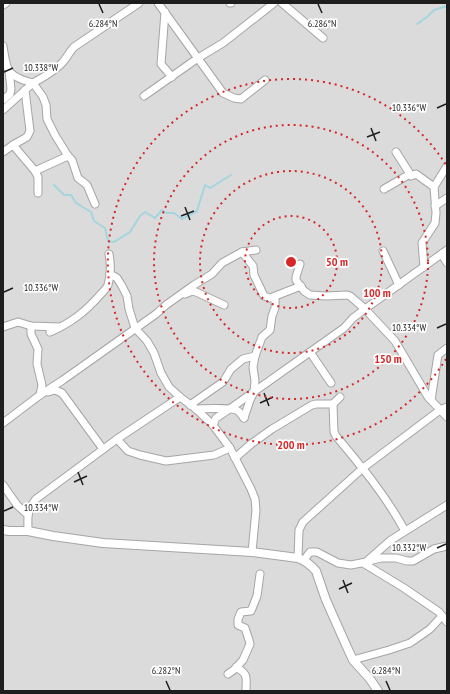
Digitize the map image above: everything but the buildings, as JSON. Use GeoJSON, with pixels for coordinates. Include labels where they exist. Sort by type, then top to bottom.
{"type":"FeatureCollection","features":[{"type":"Feature","properties":{"kind":"street"},"geometry":{"type":"LineString","coordinates":[[3,110],[33,83],[62,63],[74,47],[139,3]]}},
{"type":"Feature","properties":{"kind":"street"},"geometry":{"type":"LineString","coordinates":[[158,3],[223,93],[234,98],[241,99],[265,80]]}},
{"type":"Feature","properties":{"kind":"street"},"geometry":{"type":"LineString","coordinates":[[144,96],[198,58],[223,43],[274,3]]}},
{"type":"Feature","properties":{"kind":"street"},"geometry":{"type":"LineString","coordinates":[[282,3],[323,38]]}},
{"type":"Feature","properties":{"kind":"street"},"geometry":{"type":"LineString","coordinates":[[165,12],[161,64],[172,77]]}},
{"type":"Feature","properties":{"kind":"street"},"geometry":{"type":"LineString","coordinates":[[3,46],[9,71],[11,89],[10,94],[3,100]]}},
{"type":"Feature","properties":{"kind":"street"},"geometry":{"type":"LineString","coordinates":[[9,71],[23,80],[33,83],[43,97],[46,105],[47,119],[55,135],[72,160],[78,178],[87,185],[95,204]]}},
{"type":"Feature","properties":{"kind":"street"},"geometry":{"type":"LineString","coordinates":[[3,152],[27,137],[30,131],[25,90]]}},
{"type":"Feature","properties":{"kind":"street"},"geometry":{"type":"LineString","coordinates":[[13,145],[35,171],[38,178],[38,193]]}},
{"type":"Feature","properties":{"kind":"street"},"geometry":{"type":"LineString","coordinates":[[396,152],[410,174]]}},
{"type":"Feature","properties":{"kind":"street"},"geometry":{"type":"LineString","coordinates":[[35,171],[68,156]]}},
{"type":"Feature","properties":{"kind":"street"},"geometry":{"type":"LineString","coordinates":[[424,267],[422,243],[435,223],[436,213],[434,187],[447,166]]}},
{"type":"Feature","properties":{"kind":"street"},"geometry":{"type":"LineString","coordinates":[[384,189],[410,174],[411,176],[416,174],[434,187]]}},
{"type":"Feature","properties":{"kind":"street"},"geometry":{"type":"LineString","coordinates":[[435,206],[447,198]]}},
{"type":"Feature","properties":{"kind":"street"},"geometry":{"type":"LineString","coordinates":[[3,423],[156,314],[174,299],[212,274],[222,263],[242,252],[256,250]]}},
{"type":"Feature","properties":{"kind":"street"},"geometry":{"type":"LineString","coordinates":[[383,251],[399,285]]}},
{"type":"Feature","properties":{"kind":"street"},"geometry":{"type":"LineString","coordinates":[[242,252],[254,266],[254,275],[264,296],[270,298],[274,297],[301,286]]}},
{"type":"Feature","properties":{"kind":"street"},"geometry":{"type":"LineString","coordinates":[[213,425],[216,418],[344,328],[353,318],[445,252]]}},
{"type":"Feature","properties":{"kind":"street"},"geometry":{"type":"LineString","coordinates":[[445,252],[444,258],[447,263]]}},
{"type":"Feature","properties":{"kind":"street"},"geometry":{"type":"LineString","coordinates":[[50,332],[62,327],[80,315],[107,287],[111,263],[109,254]]}},
{"type":"Feature","properties":{"kind":"street"},"geometry":{"type":"LineString","coordinates":[[300,264],[296,280],[310,295],[347,295],[365,309],[394,341],[431,400],[444,409],[447,417]]}},
{"type":"Feature","properties":{"kind":"street"},"geometry":{"type":"LineString","coordinates":[[110,274],[117,278],[122,286],[127,296],[129,309],[135,328],[147,341],[154,353],[161,373],[169,387],[213,425],[230,448],[251,489],[255,499],[256,510],[252,552]]}},
{"type":"Feature","properties":{"kind":"street"},"geometry":{"type":"LineString","coordinates":[[174,299],[192,291],[224,305]]}},
{"type":"Feature","properties":{"kind":"street"},"geometry":{"type":"LineString","coordinates":[[193,407],[206,410],[231,408],[238,410],[244,418],[254,392],[256,381],[253,367],[255,356],[262,337],[270,330],[275,308],[274,297]]}},
{"type":"Feature","properties":{"kind":"street"},"geometry":{"type":"LineString","coordinates":[[3,327],[18,322],[31,326],[62,327]]}},
{"type":"Feature","properties":{"kind":"street"},"geometry":{"type":"LineString","coordinates":[[31,326],[31,334],[38,349],[37,364],[42,385],[42,394]]}},
{"type":"Feature","properties":{"kind":"street"},"geometry":{"type":"LineString","coordinates":[[431,400],[438,355],[447,348]]}},
{"type":"Feature","properties":{"kind":"street"},"geometry":{"type":"LineString","coordinates":[[310,352],[331,383]]}},
{"type":"Feature","properties":{"kind":"street"},"geometry":{"type":"LineString","coordinates":[[193,407],[223,382],[231,370],[243,360],[255,356]]}},
{"type":"Feature","properties":{"kind":"street"},"geometry":{"type":"LineString","coordinates":[[42,394],[55,390],[62,393],[103,449]]}},
{"type":"Feature","properties":{"kind":"street"},"geometry":{"type":"LineString","coordinates":[[28,531],[28,515],[30,507],[36,499],[117,438],[180,397]]}},
{"type":"Feature","properties":{"kind":"street"},"geometry":{"type":"LineString","coordinates":[[235,458],[272,429],[312,405],[333,404],[340,397]]}},
{"type":"Feature","properties":{"kind":"street"},"geometry":{"type":"LineString","coordinates":[[333,404],[334,432],[336,436],[363,468],[394,512],[405,531]]}},
{"type":"Feature","properties":{"kind":"street"},"geometry":{"type":"LineString","coordinates":[[301,559],[299,530],[303,522],[363,468],[444,409]]}},
{"type":"Feature","properties":{"kind":"street"},"geometry":{"type":"LineString","coordinates":[[117,438],[128,451],[166,461],[214,456],[230,448]]}},
{"type":"Feature","properties":{"kind":"street"},"geometry":{"type":"LineString","coordinates":[[3,485],[18,505],[28,515]]}},
{"type":"Feature","properties":{"kind":"street"},"geometry":{"type":"LineString","coordinates":[[365,562],[391,540],[447,505]]}},
{"type":"Feature","properties":{"kind":"street"},"geometry":{"type":"LineString","coordinates":[[3,530],[28,531],[103,543],[252,552],[301,559],[311,564],[316,571],[346,646],[354,660],[378,691]]}},
{"type":"Feature","properties":{"kind":"street"},"geometry":{"type":"LineString","coordinates":[[301,559],[310,552],[317,552],[338,563],[351,564],[381,558],[396,558],[413,561],[434,549],[445,548]]}},
{"type":"Feature","properties":{"kind":"street"},"geometry":{"type":"LineString","coordinates":[[365,562],[439,612],[447,622]]}},
{"type":"Feature","properties":{"kind":"street"},"geometry":{"type":"LineString","coordinates":[[228,674],[243,660],[250,644],[245,628],[238,625],[238,619],[241,612],[251,611],[257,596],[260,574]]}},
{"type":"Feature","properties":{"kind":"street"},"geometry":{"type":"LineString","coordinates":[[354,660],[410,643],[430,629],[442,616]]}},
{"type":"Feature","properties":{"kind":"street"},"geometry":{"type":"LineString","coordinates":[[236,667],[244,672],[246,676],[246,691]]}},
{"type":"Feature","properties":{"kind":"shaded area"},"geometry":{"type":"Polygon","coordinates":[[[3,3],[447,3],[447,691],[3,691],[3,3]]]}},
{"type":"Feature","properties":{"kind":"waterway"},"geometry":{"type":"LineString","coordinates":[[417,24],[434,10],[447,6]]}},
{"type":"Feature","properties":{"kind":"waterway"},"geometry":{"type":"LineString","coordinates":[[54,185],[64,195],[71,195],[76,203],[91,212],[94,221],[105,228],[108,241],[114,242],[130,232],[140,216],[145,212],[155,218],[162,210],[166,213],[174,213],[182,219],[197,211],[205,185],[210,188],[231,175]]}}]}
